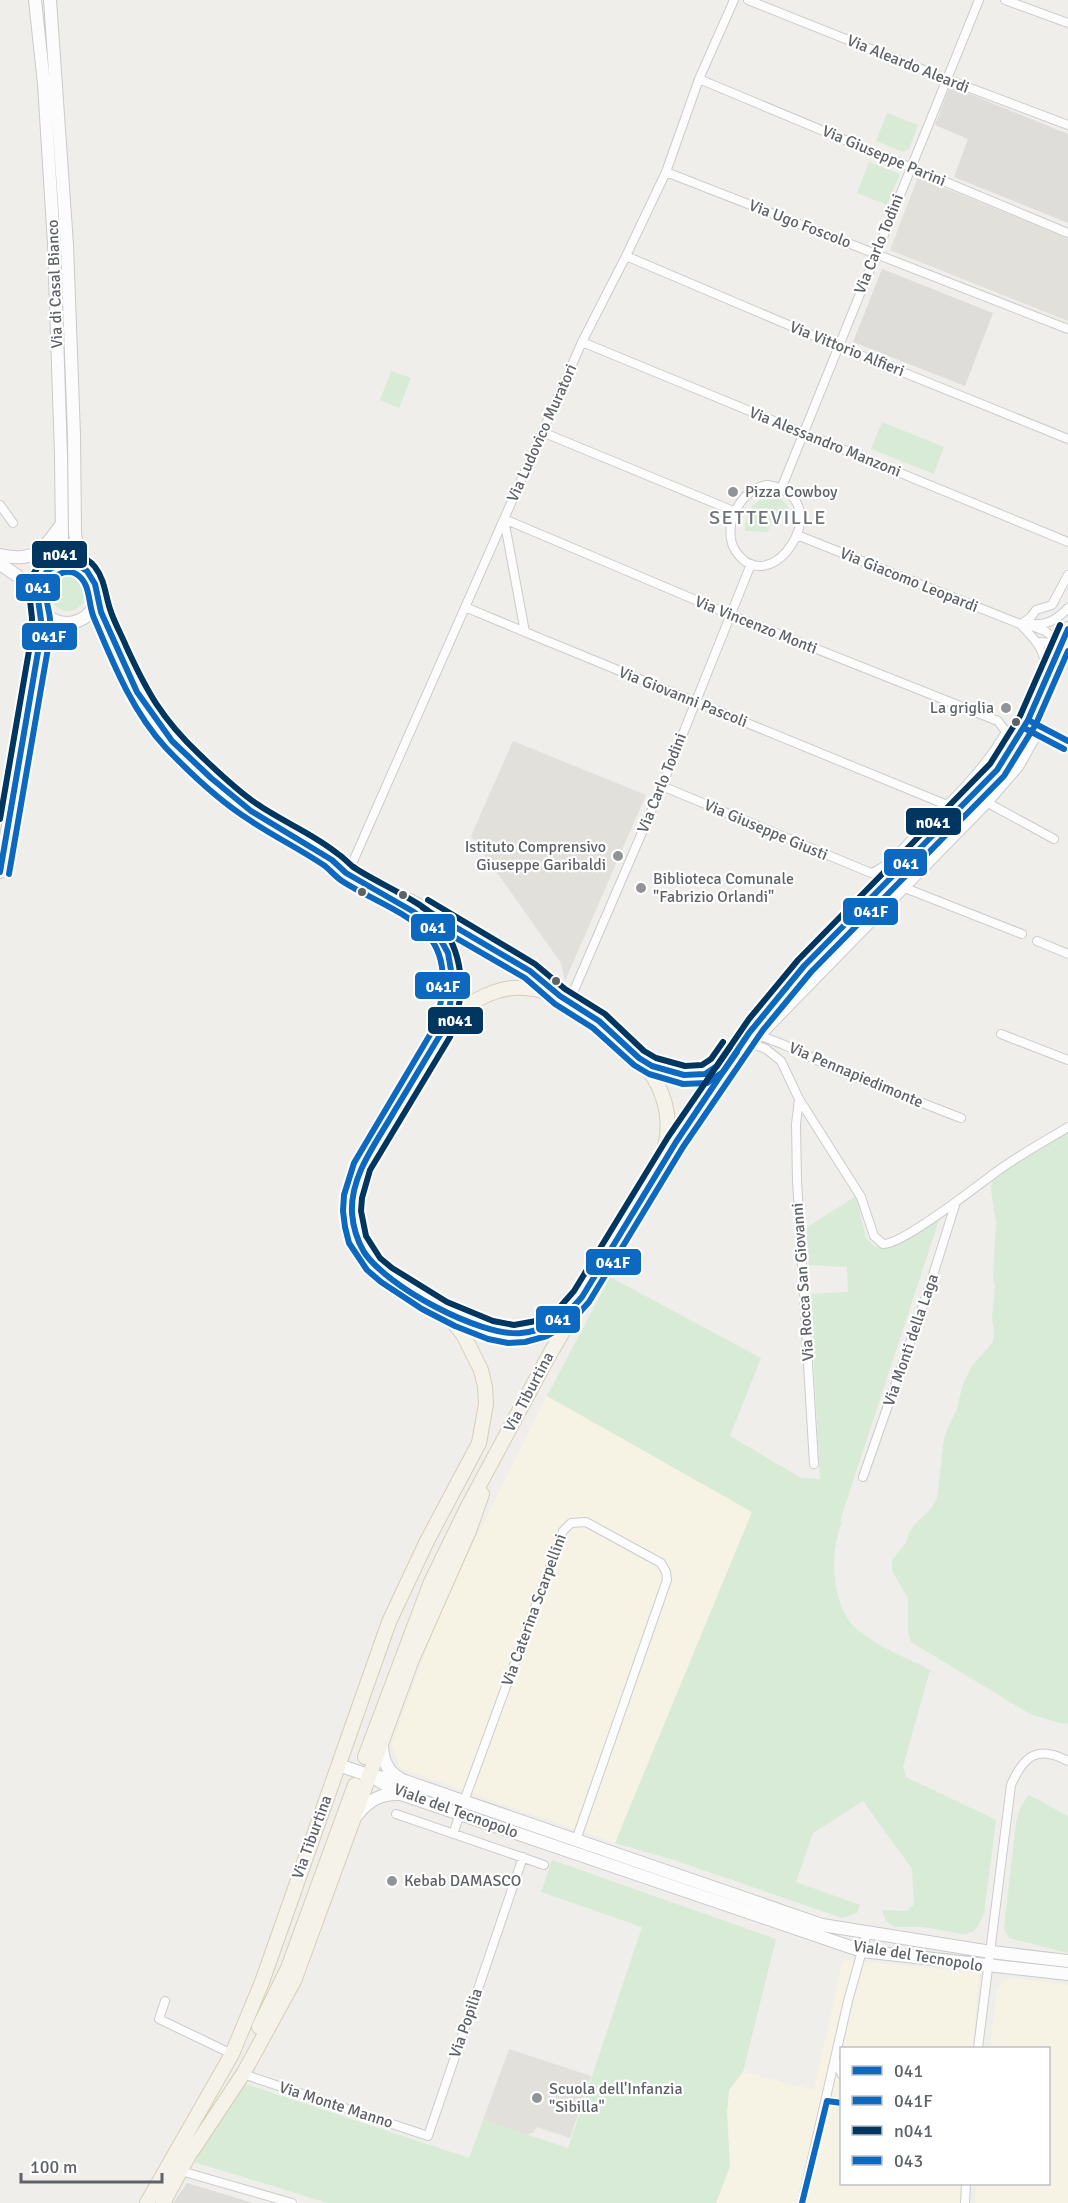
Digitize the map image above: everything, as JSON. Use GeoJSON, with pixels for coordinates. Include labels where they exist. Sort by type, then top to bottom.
{"type":"FeatureCollection","features":[{"type":"Feature","properties":{"kind":"main road","name":"Via di Casal Bianco"},"geometry":{"type":"LineString","coordinates":[[35,0],[41,53],[54,244],[61,455],[60,550],[48,571]]}},
{"type":"Feature","properties":{"kind":"main road","name":"Via di Casal Bianco"},"geometry":{"type":"LineString","coordinates":[[50,0],[67,245],[75,533],[80,566]]}},
{"type":"Feature","properties":{"kind":"main road"},"geometry":{"type":"LineString","coordinates":[[1,562],[34,555],[45,547],[61,525]]}},
{"type":"Feature","properties":{"kind":"main road"},"geometry":{"type":"LineString","coordinates":[[1,562],[32,576],[70,563],[80,566],[92,577],[101,612],[145,705],[177,746],[246,807],[332,860],[346,873],[421,916],[434,928],[442,941],[452,968],[453,982],[449,1012],[442,1032]]}},
{"type":"Feature","properties":{"kind":"main road"},"geometry":{"type":"LineString","coordinates":[[1,562],[22,579],[50,618],[67,623]]}},
{"type":"Feature","properties":{"kind":"main road"},"geometry":{"type":"LineString","coordinates":[[0,872],[39,646],[39,583],[48,571]]}},
{"type":"Feature","properties":{"kind":"main road"},"geometry":{"type":"LineString","coordinates":[[81,619],[93,607],[97,592]]}},
{"type":"Feature","properties":{"kind":"main road"},"geometry":{"type":"LineString","coordinates":[[39,646],[49,632],[81,619],[95,620],[113,637]]}},
{"type":"Feature","properties":{"kind":"main road","name":"Via Tiburtina"},"geometry":{"type":"LineString","coordinates":[[365,1757],[424,1596],[446,1550],[580,1301],[652,1178],[748,1040],[804,966],[989,780],[1007,756],[1028,720],[1068,629]]}},
{"type":"Feature","properties":{"kind":"main road"},"geometry":{"type":"LineString","coordinates":[[332,860],[351,866],[530,971],[565,999],[599,1021],[639,1058],[657,1082],[667,1109],[664,1153],[652,1178]]}},
{"type":"Feature","properties":{"kind":"main road"},"geometry":{"type":"LineString","coordinates":[[639,1058],[660,1070],[684,1076],[705,1074],[711,1071],[769,998],[789,977],[804,966]]}},
{"type":"Feature","properties":{"kind":"main road"},"geometry":{"type":"LineString","coordinates":[[565,999],[544,990],[509,988],[493,992],[465,1007],[452,1019],[362,1166],[352,1198],[352,1219],[355,1235],[363,1252],[375,1266],[436,1305],[489,1330],[516,1334],[544,1328],[558,1320],[580,1301]]}},
{"type":"Feature","properties":{"kind":"main road","name":"Via Tiburtina"},"geometry":{"type":"LineString","coordinates":[[147,2203],[232,2054],[262,1982],[389,1622],[427,1541],[479,1443],[484,1425],[485,1387],[481,1370],[464,1336],[436,1305]]}},
{"type":"Feature","properties":{"kind":"main road"},"geometry":{"type":"LineString","coordinates":[[192,2151],[243,2074],[297,1975],[426,1624],[473,1521],[492,1462]]}},
{"type":"Feature","properties":{"kind":"main road"},"geometry":{"type":"LineString","coordinates":[[382,1744],[383,1758],[388,1769],[393,1775],[405,1781]]}},
{"type":"Feature","properties":{"kind":"main road"},"geometry":{"type":"LineString","coordinates":[[338,1765],[370,1776]]}},
{"type":"Feature","properties":{"kind":"main road","name":"Viale del Tecnopolo"},"geometry":{"type":"LineString","coordinates":[[370,1776],[405,1781],[822,1925],[867,1934],[1068,1961]]}},
{"type":"Feature","properties":{"kind":"main road","name":"Viale del Tecnopolo"},"geometry":{"type":"LineString","coordinates":[[370,1776],[401,1794],[862,1951],[989,1967],[1068,1974]]}},
{"type":"Feature","properties":{"kind":"main road","name":"Via Tiburtina"},"geometry":{"type":"LineString","coordinates":[[163,2203],[281,1984],[355,1785]]}},
{"type":"Feature","properties":{"kind":"main road"},"geometry":{"type":"LineString","coordinates":[[357,1815],[375,1798],[384,1794],[401,1794]]}},
{"type":"Feature","properties":{"kind":"street","name":"Via Ludovico Muratori"},"geometry":{"type":"LineString","coordinates":[[351,866],[582,342],[666,172],[699,79],[734,0]]}},
{"type":"Feature","properties":{"kind":"street","name":"Via Aleardo Aleardi"},"geometry":{"type":"LineString","coordinates":[[748,0],[1068,125]]}},
{"type":"Feature","properties":{"kind":"street","name":"Via Carlo Todini"},"geometry":{"type":"LineString","coordinates":[[781,489],[979,0]]}},
{"type":"Feature","properties":{"kind":"street"},"geometry":{"type":"LineString","coordinates":[[1005,0],[1068,23]]}},
{"type":"Feature","properties":{"kind":"street","name":"Via Giuseppe Parini"},"geometry":{"type":"LineString","coordinates":[[699,79],[1068,233]]}},
{"type":"Feature","properties":{"kind":"street","name":"Via Ugo Foscolo"},"geometry":{"type":"LineString","coordinates":[[666,172],[1068,328]]}},
{"type":"Feature","properties":{"kind":"street","name":"Via Vittorio Alfieri"},"geometry":{"type":"LineString","coordinates":[[626,256],[838,346],[1068,439]]}},
{"type":"Feature","properties":{"kind":"street","name":"Via Alessandro Manzoni"},"geometry":{"type":"LineString","coordinates":[[582,342],[1068,542]]}},
{"type":"Feature","properties":{"kind":"street"},"geometry":{"type":"LineString","coordinates":[[542,432],[736,512]]}},
{"type":"Feature","properties":{"kind":"street"},"geometry":{"type":"LineString","coordinates":[[768,485],[781,489],[793,498],[799,511],[800,524],[797,535],[785,554],[774,563],[764,566],[751,564],[740,555],[732,542],[731,529],[736,512],[744,497],[754,489],[768,485]]}},
{"type":"Feature","properties":{"kind":"street"},"geometry":{"type":"LineString","coordinates":[[0,505],[13,524]]}},
{"type":"Feature","properties":{"kind":"street"},"geometry":{"type":"LineString","coordinates":[[504,519],[525,632]]}},
{"type":"Feature","properties":{"kind":"street","name":"Via Vincenzo Monti"},"geometry":{"type":"LineString","coordinates":[[504,519],[731,615],[998,721],[1006,732],[979,773],[947,805]]}},
{"type":"Feature","properties":{"kind":"street","name":"Via Giacomo Leopardi"},"geometry":{"type":"LineString","coordinates":[[797,535],[1045,631],[1062,643]]}},
{"type":"Feature","properties":{"kind":"street","name":"Via Carlo Todini"},"geometry":{"type":"LineString","coordinates":[[565,999],[662,786],[751,564]]}},
{"type":"Feature","properties":{"kind":"street"},"geometry":{"type":"LineString","coordinates":[[1024,624],[1036,610],[1052,605],[1068,575]]}},
{"type":"Feature","properties":{"kind":"street","name":"Via Giovanni Pascoli"},"geometry":{"type":"LineString","coordinates":[[465,607],[947,805]]}},
{"type":"Feature","properties":{"kind":"street"},"geometry":{"type":"LineString","coordinates":[[1024,624],[1050,623],[1058,619],[1068,608]]}},
{"type":"Feature","properties":{"kind":"street"},"geometry":{"type":"LineString","coordinates":[[1024,624],[1037,642],[1046,661],[1046,682]]}},
{"type":"Feature","properties":{"kind":"street"},"geometry":{"type":"LineString","coordinates":[[1037,642],[1062,643]]}},
{"type":"Feature","properties":{"kind":"street"},"geometry":{"type":"LineString","coordinates":[[1028,720],[1068,741]]}},
{"type":"Feature","properties":{"kind":"street"},"geometry":{"type":"LineString","coordinates":[[1041,728],[1018,767],[988,803],[905,888],[748,1040],[777,1056],[799,1099],[861,1197],[874,1236],[880,1243],[893,1242],[1068,1127]]}},
{"type":"Feature","properties":{"kind":"street","name":"Via Giuseppe Giusti"},"geometry":{"type":"LineString","coordinates":[[662,786],[871,873],[891,859],[947,805]]}},
{"type":"Feature","properties":{"kind":"street"},"geometry":{"type":"LineString","coordinates":[[988,803],[1054,838]]}},
{"type":"Feature","properties":{"kind":"street"},"geometry":{"type":"LineString","coordinates":[[905,888],[1022,934]]}},
{"type":"Feature","properties":{"kind":"street"},"geometry":{"type":"LineString","coordinates":[[1037,941],[1068,954]]}},
{"type":"Feature","properties":{"kind":"street"},"geometry":{"type":"LineString","coordinates":[[1001,1034],[1068,1060]]}},
{"type":"Feature","properties":{"kind":"street","name":"Via Pennapiedimonte"},"geometry":{"type":"LineString","coordinates":[[748,1040],[782,1044],[840,1071],[961,1118]]}},
{"type":"Feature","properties":{"kind":"street","name":"Via Rocca San Giovanni"},"geometry":{"type":"LineString","coordinates":[[799,1099],[796,1124],[797,1181],[814,1464]]}},
{"type":"Feature","properties":{"kind":"street","name":"Via Monti della Laga"},"geometry":{"type":"LineString","coordinates":[[863,1477],[957,1202]]}},
{"type":"Feature","properties":{"kind":"street","name":"Via Caterina Scarpellini"},"geometry":{"type":"LineString","coordinates":[[464,1801],[563,1531],[571,1523],[586,1522],[661,1563],[667,1580],[576,1840]]}},
{"type":"Feature","properties":{"kind":"street"},"geometry":{"type":"LineString","coordinates":[[978,2047],[1011,1785],[1022,1766],[1034,1755],[1048,1752],[1068,1761]]}},
{"type":"Feature","properties":{"kind":"street"},"geometry":{"type":"LineString","coordinates":[[396,1814],[544,1865]]}},
{"type":"Feature","properties":{"kind":"street"},"geometry":{"type":"LineString","coordinates":[[453,1834],[460,1814]]}},
{"type":"Feature","properties":{"kind":"street","name":"Via Popilia"},"geometry":{"type":"LineString","coordinates":[[428,2136],[523,1857]]}},
{"type":"Feature","properties":{"kind":"street"},"geometry":{"type":"LineString","coordinates":[[802,2203],[867,1934]]}},
{"type":"Feature","properties":{"kind":"street"},"geometry":{"type":"LineString","coordinates":[[165,2001],[159,2019],[232,2054]]}},
{"type":"Feature","properties":{"kind":"street"},"geometry":{"type":"LineString","coordinates":[[835,2059],[840,2070]]}},
{"type":"Feature","properties":{"kind":"street","name":"Via Monte Manno"},"geometry":{"type":"LineString","coordinates":[[243,2074],[428,2136]]}},
{"type":"Feature","properties":{"kind":"street"},"geometry":{"type":"LineString","coordinates":[[827,2101],[840,2103]]}},
{"type":"Feature","properties":{"kind":"street"},"geometry":{"type":"LineString","coordinates":[[181,2171],[292,2203]]}},
{"type":"Feature","properties":{"kind":"street"},"geometry":{"type":"LineString","coordinates":[[965,2203],[966,2185]]}},
{"type":"Feature","properties":{"kind":"shaded area"},"geometry":{"type":"Polygon","coordinates":[[[950,86],[1068,134],[1068,223],[954,177],[968,139],[935,125],[950,86]]]}},
{"type":"Feature","properties":{"kind":"shaded area"},"geometry":{"type":"Polygon","coordinates":[[[918,177],[1068,238],[1068,321],[890,250],[918,177]]]}},
{"type":"Feature","properties":{"kind":"shaded area"},"geometry":{"type":"Polygon","coordinates":[[[882,269],[993,313],[965,386],[853,342],[882,269]]]}},
{"type":"Feature","properties":{"kind":"shaded area"},"geometry":{"type":"Polygon","coordinates":[[[513,741],[646,795],[565,981],[561,963],[471,836],[513,741]]]}},
{"type":"Feature","properties":{"kind":"shaded area"},"geometry":{"type":"Polygon","coordinates":[[[547,1396],[752,1512],[615,1843],[400,1768],[392,1744],[443,1604],[547,1396]]]}},
{"type":"Feature","properties":{"kind":"shaded area"},"geometry":{"type":"Polygon","coordinates":[[[843,1960],[979,1973],[973,2047],[840,2047],[840,2185],[963,2185],[962,2203],[716,2203],[730,2166],[727,2112],[729,2090],[743,2072],[814,2090],[843,1960]]]}},
{"type":"Feature","properties":{"kind":"shaded area"},"geometry":{"type":"Polygon","coordinates":[[[1012,1978],[1068,1985],[1068,2203],[975,2203],[976,2185],[1050,2185],[1050,2047],[990,2047],[997,1990],[1003,1982],[1012,1978]]]}},
{"type":"Feature","properties":{"kind":"shaded area","name":"Scuola dell'Infanzia \"Sibilla\""},"geometry":{"type":"Polygon","coordinates":[[[509,2049],[591,2076],[570,2138],[537,2127],[534,2132],[527,2135],[483,2120],[509,2049]]]}},
{"type":"Feature","properties":{"kind":"shaded area"},"geometry":{"type":"Polygon","coordinates":[[[187,2183],[253,2203],[173,2203],[187,2183]]]}},
{"type":"Feature","properties":{"kind":"green space"},"geometry":{"type":"Polygon","coordinates":[[[887,113],[918,125],[909,149],[903,152],[876,141],[887,113]]]}},
{"type":"Feature","properties":{"kind":"green space"},"geometry":{"type":"Polygon","coordinates":[[[869,162],[900,174],[887,205],[857,193],[869,162]]]}},
{"type":"Feature","properties":{"kind":"green space"},"geometry":{"type":"Polygon","coordinates":[[[391,371],[411,378],[399,408],[380,400],[391,371]]]}},
{"type":"Feature","properties":{"kind":"green space"},"geometry":{"type":"Polygon","coordinates":[[[882,422],[944,447],[934,474],[871,449],[882,422]]]}},
{"type":"Feature","properties":{"kind":"green space"},"geometry":{"type":"Polygon","coordinates":[[[777,497],[784,502],[791,518],[773,517],[768,532],[745,531],[750,509],[762,498],[777,497]]]}},
{"type":"Feature","properties":{"kind":"green space"},"geometry":{"type":"Polygon","coordinates":[[[68,575],[81,580],[86,593],[81,606],[68,611],[55,606],[50,593],[55,580],[68,575]]]}},
{"type":"Feature","properties":{"kind":"green space"},"geometry":{"type":"Polygon","coordinates":[[[1068,1131],[1068,1723],[1063,1724],[1030,1714],[911,1642],[908,1632],[908,1598],[892,1571],[892,1560],[906,1543],[915,1524],[931,1509],[937,1498],[944,1439],[957,1409],[962,1387],[971,1367],[993,1342],[996,1223],[991,1190],[992,1179],[1068,1131]]]}},
{"type":"Feature","properties":{"kind":"green space"},"geometry":{"type":"Polygon","coordinates":[[[856,1196],[866,1238],[875,1247],[941,1214],[840,1521],[842,1522],[835,1548],[834,1564],[842,1608],[858,1630],[874,1642],[930,1670],[903,1767],[906,1777],[996,1820],[984,1914],[973,1932],[963,1934],[923,1927],[895,1927],[886,1921],[882,1910],[907,1911],[914,1904],[912,1869],[863,1801],[813,1833],[796,1882],[860,1905],[857,1913],[842,1918],[674,1860],[615,1843],[752,1512],[547,1396],[610,1277],[761,1358],[730,1436],[801,1478],[820,1479],[810,1294],[848,1292],[847,1267],[809,1265],[806,1228],[856,1196]]]}},
{"type":"Feature","properties":{"kind":"green space"},"geometry":{"type":"Polygon","coordinates":[[[1029,1795],[1068,1816],[1068,1953],[1009,1938],[1004,1929],[1016,1822],[1021,1806],[1029,1795]]]}},
{"type":"Feature","properties":{"kind":"green space"},"geometry":{"type":"Polygon","coordinates":[[[552,1860],[776,1939],[743,2072],[729,2090],[727,2112],[730,2166],[716,2203],[328,2203],[194,2162],[243,2083],[469,2158],[483,2120],[568,2148],[642,1927],[541,1892],[552,1860]]]}},
{"type":"Feature","properties":{"kind":"transit line","name":"n041"},"geometry":{"type":"LineString","coordinates":[[0,819],[30,645],[32,618],[30,590],[33,575],[37,568],[54,556],[76,555],[91,563],[98,572],[113,619],[141,677],[165,717],[186,741],[249,799],[319,840],[352,866],[425,908],[442,925],[455,952],[461,979],[455,1022],[450,1037],[370,1170],[362,1198],[361,1211],[366,1236],[380,1258],[392,1268],[447,1302],[493,1321],[514,1325],[536,1321],[559,1308],[574,1291],[668,1137],[749,1019],[798,960],[990,764],[1020,716],[1060,625]]}},
{"type":"Feature","properties":{"kind":"transit line","name":"041"},"geometry":{"type":"LineString","coordinates":[[0,872],[39,646],[41,620],[37,592],[39,583],[48,570],[59,564],[70,563],[87,571],[95,584],[101,612],[137,692],[172,741],[211,778],[251,811],[332,860],[346,873],[414,912],[434,928],[448,953],[453,982],[449,1012],[442,1032],[360,1172],[353,1199],[354,1228],[364,1252],[375,1265],[413,1294],[435,1307],[482,1327],[503,1332],[530,1332],[548,1326],[582,1297],[676,1142],[749,1033],[804,966],[997,770],[1028,720],[1068,629]]}},
{"type":"Feature","properties":{"kind":"transit line","name":"041F"},"geometry":{"type":"LineString","coordinates":[[9,874],[48,648],[50,620],[47,589],[52,580],[60,574],[74,573],[86,585],[94,618],[133,702],[166,748],[205,786],[237,812],[325,866],[342,881],[409,918],[427,934],[434,944],[439,955],[443,979],[434,1028],[354,1163],[344,1195],[345,1227],[349,1243],[367,1270],[422,1309],[455,1326],[488,1339],[508,1343],[525,1342],[547,1336],[571,1322],[589,1302],[683,1147],[763,1030],[811,972],[1004,776],[1036,724],[1068,651]]}},
{"type":"Feature","properties":{"kind":"transit line","name":"041"},"geometry":{"type":"LineString","coordinates":[[1028,720],[1068,741]]}},
{"type":"Feature","properties":{"kind":"transit line","name":"041F"},"geometry":{"type":"LineString","coordinates":[[1024,728],[1064,749]]}},
{"type":"Feature","properties":{"kind":"transit line","name":"n041"},"geometry":{"type":"LineString","coordinates":[[428,900],[535,964],[565,989],[605,1014],[644,1051],[656,1058],[685,1066],[702,1065],[711,1059],[723,1042]]}},
{"type":"Feature","properties":{"kind":"transit line","name":"041"},"geometry":{"type":"LineString","coordinates":[[423,908],[530,971],[560,996],[599,1021],[639,1058],[652,1066],[684,1075],[705,1074],[717,1066],[730,1047]]}},
{"type":"Feature","properties":{"kind":"transit line","name":"041F"},"geometry":{"type":"LineString","coordinates":[[418,916],[525,978],[555,1004],[593,1028],[634,1065],[649,1074],[683,1084],[707,1083],[723,1072],[737,1052]]}},
{"type":"Feature","properties":{"kind":"transit line","name":"043"},"geometry":{"type":"LineString","coordinates":[[802,2203],[827,2101],[840,2103]]}},
{"type":"Feature","properties":{"kind":"place","name":"Pizza Cowboy"},"geometry":{"type":"Point","coordinates":[733,492]}},
{"type":"Feature","properties":{"kind":"place","name":"La griglia"},"geometry":{"type":"Point","coordinates":[1006,708]}},
{"type":"Feature","properties":{"kind":"place","name":"Istituto Comprensivo Giuseppe Garibaldi"},"geometry":{"type":"Point","coordinates":[618,856]}},
{"type":"Feature","properties":{"kind":"place","name":"Biblioteca Comunale \"Fabrizio Orlandi\""},"geometry":{"type":"Point","coordinates":[641,888]}},
{"type":"Feature","properties":{"kind":"place","name":"Kebab DAMASCO"},"geometry":{"type":"Point","coordinates":[392,1881]}},
{"type":"Feature","properties":{"kind":"place","name":"Scuola dell'Infanzia \"Sibilla\""},"geometry":{"type":"Point","coordinates":[537,2098]}},
{"type":"Feature","properties":{"kind":"district","name":"SETTEVILLE"},"geometry":{"type":"Point","coordinates":[768,517]}}]}
